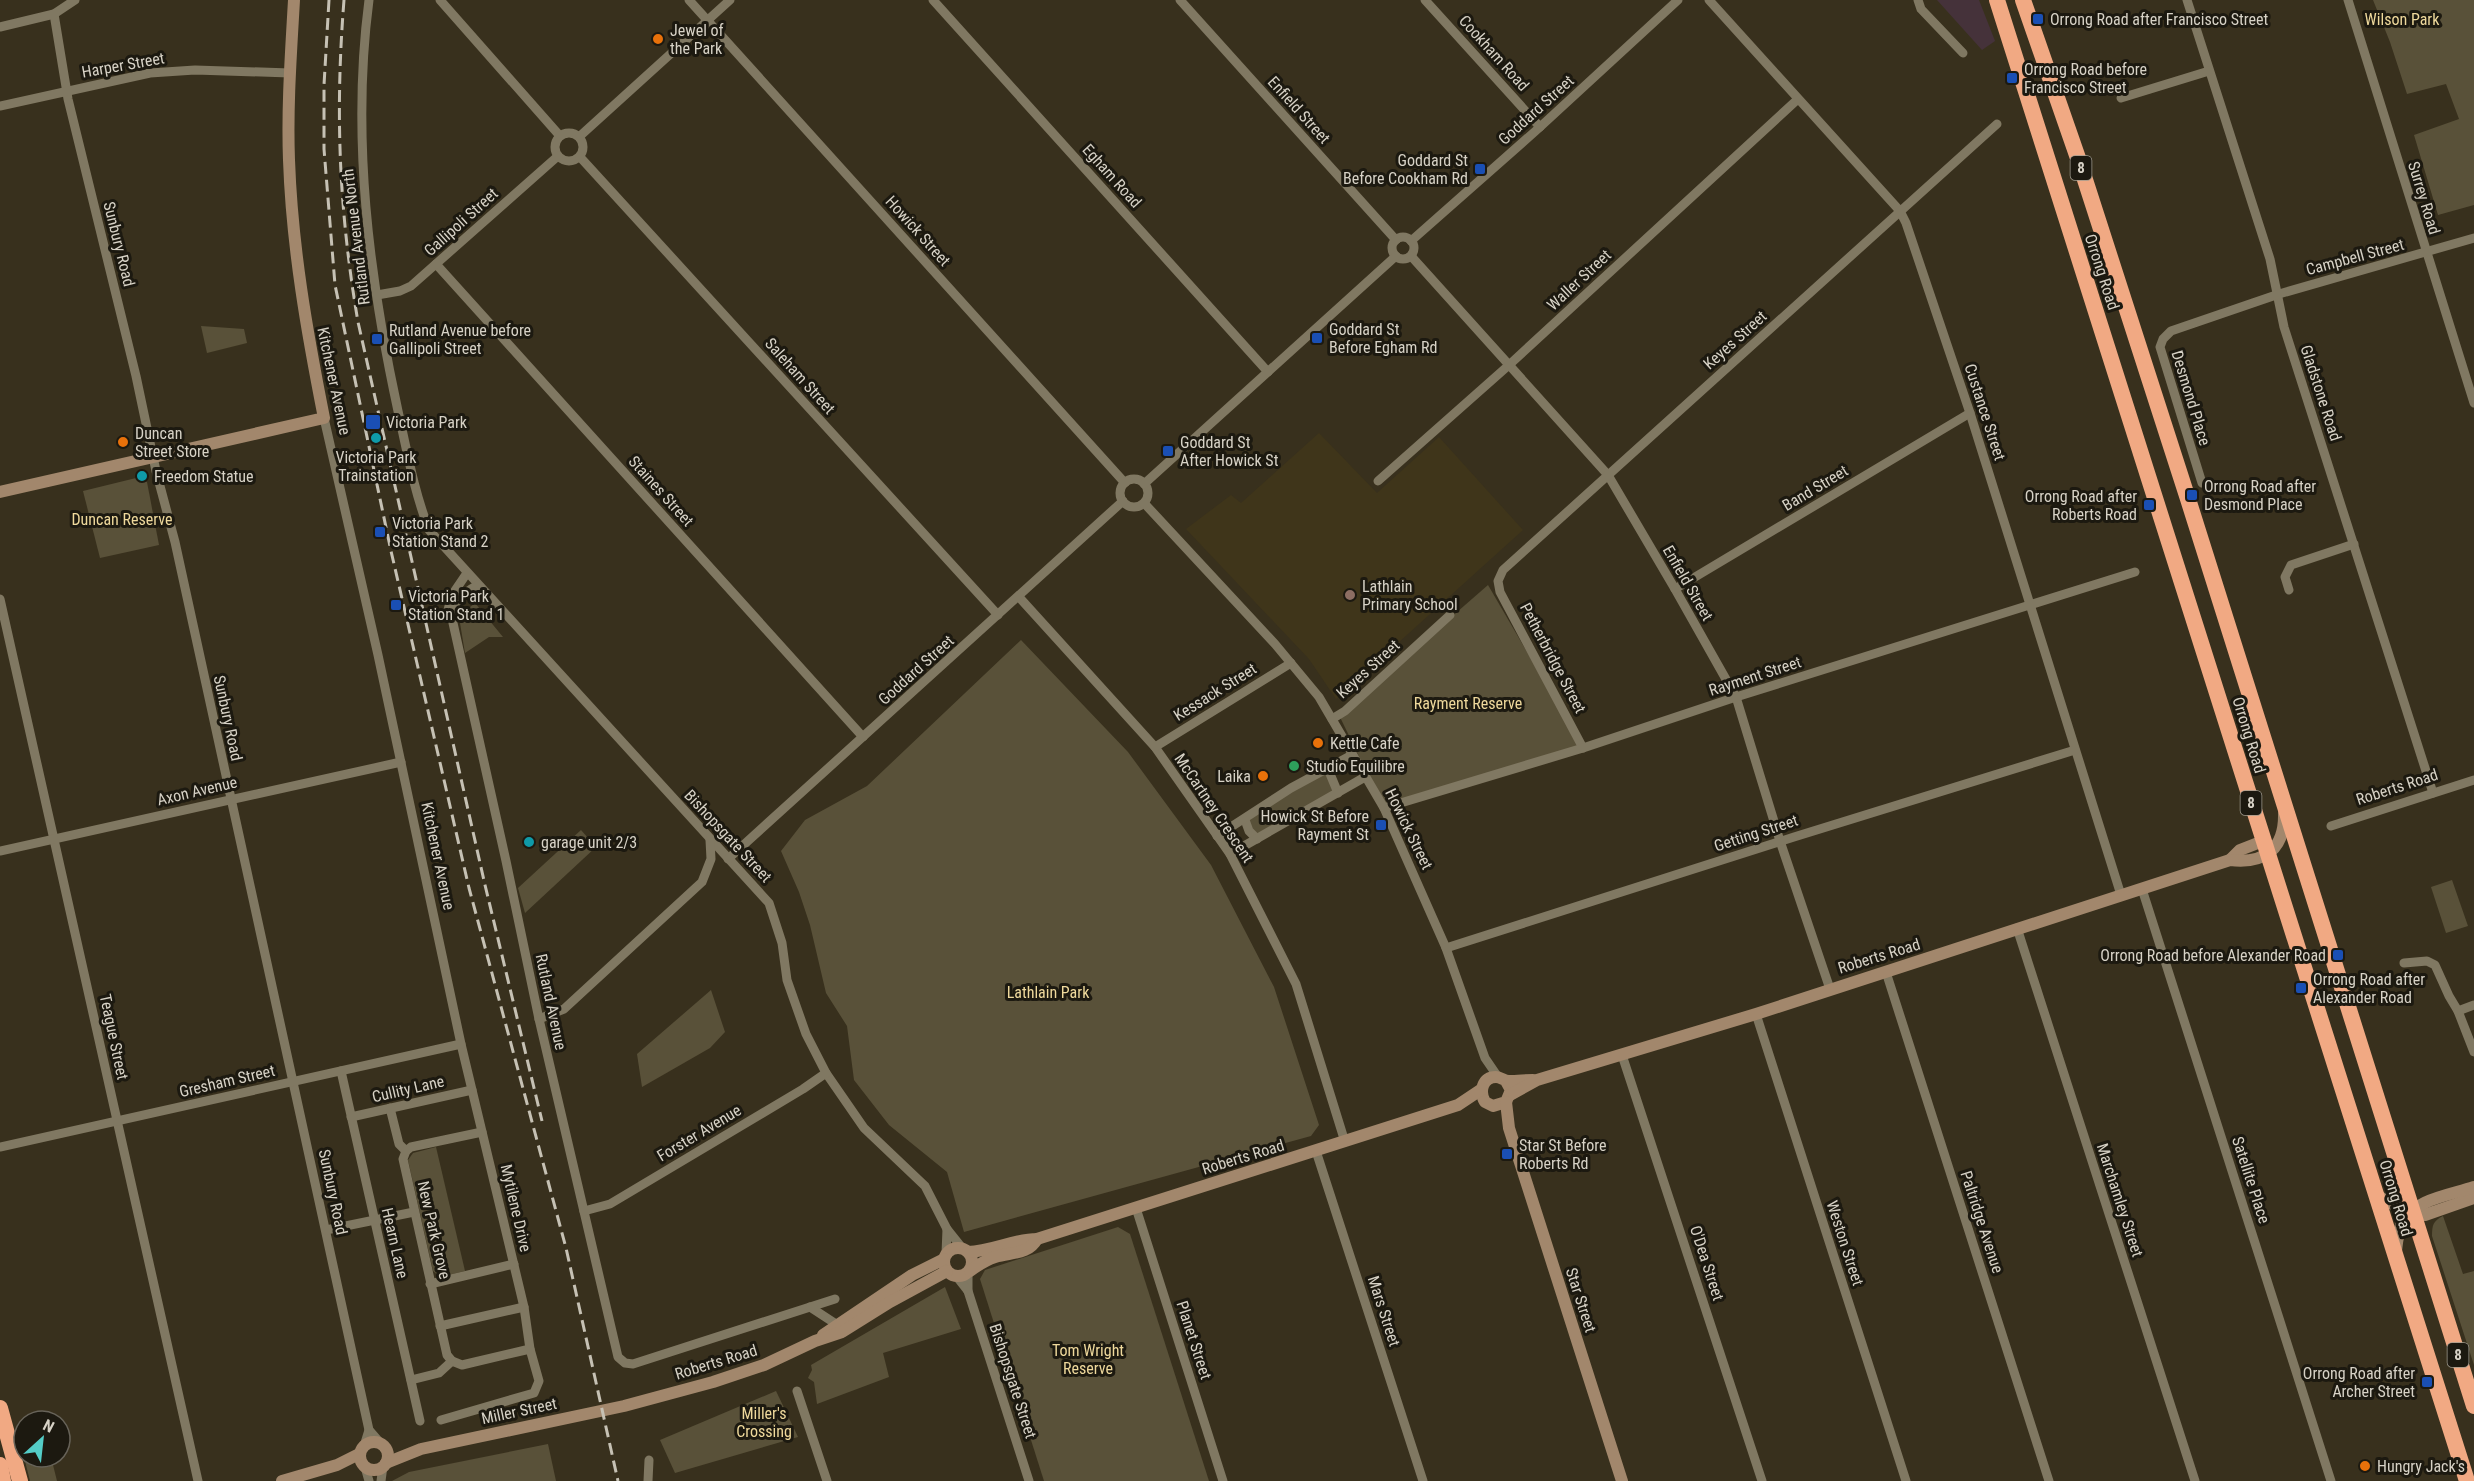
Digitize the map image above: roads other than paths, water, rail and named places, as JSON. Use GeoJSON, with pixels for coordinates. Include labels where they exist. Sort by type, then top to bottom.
{"type":"FeatureCollection","features":[{"type":"Feature","properties":{"kind":"highway","name":"Orrong Road"},"geometry":{"type":"LineString","coordinates":[[1997,0],[2467,1481]]}},
{"type":"Feature","properties":{"kind":"highway","name":"Orrong Road"},"geometry":{"type":"LineString","coordinates":[[2023,0],[2079,161],[2474,1406]]}},
{"type":"Feature","properties":{"kind":"highway"},"geometry":{"type":"LineString","coordinates":[[0,1407],[20,1481]]}},
{"type":"Feature","properties":{"kind":"highway"},"geometry":{"type":"LineString","coordinates":[[0,1465],[3,1481]]}},
{"type":"Feature","properties":{"kind":"main road","name":"Kitchener Avenue"},"geometry":{"type":"LineString","coordinates":[[294,0],[288,125],[292,213],[305,326],[324,418]]}},
{"type":"Feature","properties":{"kind":"main road"},"geometry":{"type":"LineString","coordinates":[[0,492],[324,418]]}},
{"type":"Feature","properties":{"kind":"main road"},"geometry":{"type":"LineString","coordinates":[[2265,848],[2278,843],[2282,834],[2284,809]]}},
{"type":"Feature","properties":{"kind":"main road","name":"Roberts Road"},"geometry":{"type":"LineString","coordinates":[[1508,1099],[1537,1080],[1756,1014],[1830,988],[1886,972],[2230,860],[2243,861],[2265,848]]}},
{"type":"Feature","properties":{"kind":"main road"},"geometry":{"type":"LineString","coordinates":[[1490,1078],[1502,1079],[1511,1090],[1508,1099],[1491,1105],[1483,1098],[1483,1086],[1490,1078]]}},
{"type":"Feature","properties":{"kind":"main road","name":"Roberts Road"},"geometry":{"type":"LineString","coordinates":[[1502,1079],[1537,1080]]}},
{"type":"Feature","properties":{"kind":"main road","name":"Roberts Road"},"geometry":{"type":"LineString","coordinates":[[1458,1106],[1483,1086]]}},
{"type":"Feature","properties":{"kind":"main road","name":"Star Street"},"geometry":{"type":"LineString","coordinates":[[1508,1099],[1509,1128],[1622,1481]]}},
{"type":"Feature","properties":{"kind":"main road","name":"Roberts Road"},"geometry":{"type":"LineString","coordinates":[[955,1268],[956,1248],[987,1251],[1028,1239],[1037,1239],[1458,1106],[1491,1105]]}},
{"type":"Feature","properties":{"kind":"main road","name":"Star Street"},"geometry":{"type":"LineString","coordinates":[[1491,1105],[1509,1128]]}},
{"type":"Feature","properties":{"kind":"main road"},"geometry":{"type":"LineString","coordinates":[[2395,1256],[2402,1223],[2412,1211],[2421,1204],[2474,1187]]}},
{"type":"Feature","properties":{"kind":"main road"},"geometry":{"type":"LineString","coordinates":[[2376,1194],[2387,1202],[2425,1215],[2474,1198]]}},
{"type":"Feature","properties":{"kind":"main road","name":"Roberts Road"},"geometry":{"type":"LineString","coordinates":[[815,1341],[836,1324],[912,1275],[955,1268],[1022,1251],[1033,1247],[1037,1239]]}},
{"type":"Feature","properties":{"kind":"main road"},"geometry":{"type":"LineString","coordinates":[[955,1268],[973,1262],[965,1250]]}},
{"type":"Feature","properties":{"kind":"main road","name":"Roberts Road"},"geometry":{"type":"LineString","coordinates":[[624,1406],[723,1379],[764,1365],[815,1341],[842,1332],[890,1302],[955,1268]]}},
{"type":"Feature","properties":{"kind":"main road","name":"Miller Street"},"geometry":{"type":"LineString","coordinates":[[385,1456],[624,1406]]}},
{"type":"Feature","properties":{"kind":"main road"},"geometry":{"type":"LineString","coordinates":[[282,1481],[363,1458],[372,1442],[385,1456],[375,1470],[363,1458]]}},
{"type":"Feature","properties":{"kind":"street"},"geometry":{"type":"LineString","coordinates":[[0,27],[54,14],[75,0]]}},
{"type":"Feature","properties":{"kind":"street","name":"Rutland Avenue North"},"geometry":{"type":"LineString","coordinates":[[369,0],[364,37],[362,165],[377,295],[388,365],[418,503]]}},
{"type":"Feature","properties":{"kind":"street"},"geometry":{"type":"LineString","coordinates":[[440,0],[560,136]]}},
{"type":"Feature","properties":{"kind":"street","name":"Howick Street"},"geometry":{"type":"LineString","coordinates":[[688,0],[1125,483]]}},
{"type":"Feature","properties":{"kind":"street"},"geometry":{"type":"LineString","coordinates":[[580,136],[730,0]]}},
{"type":"Feature","properties":{"kind":"street","name":"Egham Road"},"geometry":{"type":"LineString","coordinates":[[933,0],[1269,372]]}},
{"type":"Feature","properties":{"kind":"street","name":"Enfield Street"},"geometry":{"type":"LineString","coordinates":[[1179,0],[1396,240]]}},
{"type":"Feature","properties":{"kind":"street","name":"Cookham Road"},"geometry":{"type":"LineString","coordinates":[[1425,0],[1540,127]]}},
{"type":"Feature","properties":{"kind":"street","name":"Custance Street"},"geometry":{"type":"LineString","coordinates":[[1710,0],[1900,211],[1970,413],[2121,895]]}},
{"type":"Feature","properties":{"kind":"street"},"geometry":{"type":"LineString","coordinates":[[1918,0],[1921,9],[1964,52]]}},
{"type":"Feature","properties":{"kind":"street","name":"Gladstone Road"},"geometry":{"type":"LineString","coordinates":[[2187,0],[2270,259],[2284,327],[2433,793]]}},
{"type":"Feature","properties":{"kind":"street","name":"Surrey Road"},"geometry":{"type":"LineString","coordinates":[[2348,0],[2474,403]]}},
{"type":"Feature","properties":{"kind":"street","name":"Goddard Street"},"geometry":{"type":"LineString","coordinates":[[1411,241],[1540,127],[1675,1]]}},
{"type":"Feature","properties":{"kind":"street","name":"Sunbury Road"},"geometry":{"type":"LineString","coordinates":[[54,14],[68,99],[136,376],[152,456],[175,542],[369,1430],[385,1456]]}},
{"type":"Feature","properties":{"kind":"street","name":"Harper Street"},"geometry":{"type":"LineString","coordinates":[[0,105],[150,73],[195,70],[290,73]]}},
{"type":"Feature","properties":{"kind":"street"},"geometry":{"type":"LineString","coordinates":[[2121,98],[2209,70]]}},
{"type":"Feature","properties":{"kind":"street","name":"Waller Street"},"geometry":{"type":"LineString","coordinates":[[1378,481],[1509,365],[1798,99]]}},
{"type":"Feature","properties":{"kind":"street","name":"Keyes Street"},"geometry":{"type":"LineString","coordinates":[[1498,581],[1503,570],[1997,124]]}},
{"type":"Feature","properties":{"kind":"street"},"geometry":{"type":"LineString","coordinates":[[570,132],[580,136],[584,147],[580,157],[568,161],[558,156],[555,145],[560,136],[570,132]]}},
{"type":"Feature","properties":{"kind":"street","name":"Gallipoli Street"},"geometry":{"type":"LineString","coordinates":[[377,295],[400,291],[411,286],[558,156]]}},
{"type":"Feature","properties":{"kind":"street","name":"Saleham Street"},"geometry":{"type":"LineString","coordinates":[[580,157],[998,615]]}},
{"type":"Feature","properties":{"kind":"street"},"geometry":{"type":"LineString","coordinates":[[1402,237],[1411,241],[1414,247],[1411,256],[1402,259],[1396,256],[1393,246],[1396,240],[1402,237]]}},
{"type":"Feature","properties":{"kind":"street","name":"Campbell Street"},"geometry":{"type":"LineString","coordinates":[[2279,294],[2474,238]]}},
{"type":"Feature","properties":{"kind":"street"},"geometry":{"type":"LineString","coordinates":[[1144,483],[1396,256]]}},
{"type":"Feature","properties":{"kind":"street","name":"Enfield Street"},"geometry":{"type":"LineString","coordinates":[[1411,256],[1608,475],[1675,589],[1736,697],[1780,841],[1830,988]]}},
{"type":"Feature","properties":{"kind":"street","name":"Staines Street"},"geometry":{"type":"LineString","coordinates":[[436,264],[863,737]]}},
{"type":"Feature","properties":{"kind":"street","name":"Desmond Place"},"geometry":{"type":"LineString","coordinates":[[2202,483],[2160,347],[2163,339],[2170,331],[2279,294]]}},
{"type":"Feature","properties":{"kind":"street","name":"Band Street"},"geometry":{"type":"LineString","coordinates":[[1675,589],[1970,413]]}},
{"type":"Feature","properties":{"kind":"street","name":"Kitchener Avenue"},"geometry":{"type":"LineString","coordinates":[[324,418],[461,1044]]}},
{"type":"Feature","properties":{"kind":"street"},"geometry":{"type":"LineString","coordinates":[[1133,480],[1144,483],[1148,492],[1144,503],[1133,507],[1123,501],[1120,494],[1125,483],[1133,480]]}},
{"type":"Feature","properties":{"kind":"street","name":"Goddard Street"},"geometry":{"type":"LineString","coordinates":[[728,859],[1123,501]]}},
{"type":"Feature","properties":{"kind":"street","name":"Bishopsgate Street"},"geometry":{"type":"LineString","coordinates":[[418,503],[429,530],[769,903],[782,943],[787,980],[806,1034],[826,1073],[864,1128],[925,1186],[947,1229],[965,1250]]}},
{"type":"Feature","properties":{"kind":"street","name":"Howick Street"},"geometry":{"type":"LineString","coordinates":[[1144,503],[1291,663],[1311,686],[1332,719],[1384,808],[1446,948],[1485,1058],[1502,1079]]}},
{"type":"Feature","properties":{"kind":"street"},"geometry":{"type":"LineString","coordinates":[[2289,590],[2285,577],[2291,565],[2354,544]]}},
{"type":"Feature","properties":{"kind":"street","name":"Rayment Street"},"geometry":{"type":"LineString","coordinates":[[1384,808],[1583,748],[1736,697],[2135,572]]}},
{"type":"Feature","properties":{"kind":"street","name":"Rutland Avenue"},"geometry":{"type":"LineString","coordinates":[[458,646],[448,625],[448,609],[452,595],[467,573]]}},
{"type":"Feature","properties":{"kind":"street","name":"Petherbridge Street"},"geometry":{"type":"LineString","coordinates":[[1498,581],[1500,592],[1583,748]]}},
{"type":"Feature","properties":{"kind":"street","name":"Rutland Avenue"},"geometry":{"type":"LineString","coordinates":[[478,585],[463,595],[453,608],[453,623],[506,861],[538,1019],[617,1355],[621,1361]]}},
{"type":"Feature","properties":{"kind":"street","name":"McCartney Crescent"},"geometry":{"type":"LineString","coordinates":[[1019,597],[1155,747],[1230,854],[1296,984],[1345,1142]]}},
{"type":"Feature","properties":{"kind":"street","name":"Teague Street"},"geometry":{"type":"LineString","coordinates":[[0,599],[198,1481]]}},
{"type":"Feature","properties":{"kind":"street","name":"Keyes Street"},"geometry":{"type":"LineString","coordinates":[[1332,719],[1345,711],[1450,615]]}},
{"type":"Feature","properties":{"kind":"street","name":"Kessack Street"},"geometry":{"type":"LineString","coordinates":[[1155,747],[1291,663]]}},
{"type":"Feature","properties":{"kind":"street","name":"Getting Street"},"geometry":{"type":"LineString","coordinates":[[1446,948],[2075,750]]}},
{"type":"Feature","properties":{"kind":"street"},"geometry":{"type":"LineString","coordinates":[[1217,836],[1245,820],[1291,788],[1352,755]]}},
{"type":"Feature","properties":{"kind":"street","name":"Axon Avenue"},"geometry":{"type":"LineString","coordinates":[[0,851],[401,762]]}},
{"type":"Feature","properties":{"kind":"street"},"geometry":{"type":"LineString","coordinates":[[1328,769],[1338,793]]}},
{"type":"Feature","properties":{"kind":"street"},"geometry":{"type":"LineString","coordinates":[[1230,854],[1365,777]]}},
{"type":"Feature","properties":{"kind":"street","name":"Roberts Road"},"geometry":{"type":"LineString","coordinates":[[2331,826],[2474,780]]}},
{"type":"Feature","properties":{"kind":"street"},"geometry":{"type":"LineString","coordinates":[[1245,820],[1249,831],[1257,839]]}},
{"type":"Feature","properties":{"kind":"street"},"geometry":{"type":"LineString","coordinates":[[538,1019],[564,1009],[702,882],[711,859],[710,840]]}},
{"type":"Feature","properties":{"kind":"street","name":"Satellite Place"},"geometry":{"type":"LineString","coordinates":[[2142,889],[2331,1481]]}},
{"type":"Feature","properties":{"kind":"street","name":"Marchamley Street"},"geometry":{"type":"LineString","coordinates":[[2017,928],[2195,1481]]}},
{"type":"Feature","properties":{"kind":"street"},"geometry":{"type":"LineString","coordinates":[[2404,963],[2427,961],[2435,964],[2458,1011],[2474,1052]]}},
{"type":"Feature","properties":{"kind":"street","name":"Paltridge Avenue"},"geometry":{"type":"LineString","coordinates":[[1886,972],[2049,1481]]}},
{"type":"Feature","properties":{"kind":"street"},"geometry":{"type":"LineString","coordinates":[[2458,1011],[2474,1005]]}},
{"type":"Feature","properties":{"kind":"street","name":"Weston Street"},"geometry":{"type":"LineString","coordinates":[[1756,1014],[1906,1481]]}},
{"type":"Feature","properties":{"kind":"street","name":"Gresham Street"},"geometry":{"type":"LineString","coordinates":[[0,1147],[461,1044]]}},
{"type":"Feature","properties":{"kind":"street","name":"Mytilene Drive"},"geometry":{"type":"LineString","coordinates":[[461,1044],[524,1307],[530,1349],[539,1380]]}},
{"type":"Feature","properties":{"kind":"street","name":"O'Dea Street"},"geometry":{"type":"LineString","coordinates":[[1623,1054],[1762,1481]]}},
{"type":"Feature","properties":{"kind":"street","name":"Howick Street"},"geometry":{"type":"LineString","coordinates":[[1483,1086],[1485,1058]]}},
{"type":"Feature","properties":{"kind":"street","name":"Hearn Lane"},"geometry":{"type":"LineString","coordinates":[[341,1071],[420,1421]]}},
{"type":"Feature","properties":{"kind":"street","name":"Forster Avenue"},"geometry":{"type":"LineString","coordinates":[[584,1211],[610,1204],[826,1073]]}},
{"type":"Feature","properties":{"kind":"street","name":"Cullity Lane"},"geometry":{"type":"LineString","coordinates":[[351,1117],[472,1090]]}},
{"type":"Feature","properties":{"kind":"street","name":"New Park Grove"},"geometry":{"type":"LineString","coordinates":[[390,1108],[399,1144],[406,1151],[403,1159],[414,1212],[447,1355],[452,1361]]}},
{"type":"Feature","properties":{"kind":"street"},"geometry":{"type":"LineString","coordinates":[[406,1151],[482,1132]]}},
{"type":"Feature","properties":{"kind":"street","name":"Mars Street"},"geometry":{"type":"LineString","coordinates":[[1316,1151],[1423,1481]]}},
{"type":"Feature","properties":{"kind":"street","name":"Planet Street"},"geometry":{"type":"LineString","coordinates":[[1136,1208],[1223,1481]]}},
{"type":"Feature","properties":{"kind":"street"},"geometry":{"type":"LineString","coordinates":[[326,1230],[414,1212]]}},
{"type":"Feature","properties":{"kind":"street","name":"Bishopsgate Street"},"geometry":{"type":"LineString","coordinates":[[947,1229],[955,1268],[968,1291],[1029,1481]]}},
{"type":"Feature","properties":{"kind":"street"},"geometry":{"type":"LineString","coordinates":[[430,1284],[514,1264]]}},
{"type":"Feature","properties":{"kind":"street","name":"Roberts Road"},"geometry":{"type":"LineString","coordinates":[[621,1361],[633,1364],[835,1299]]}},
{"type":"Feature","properties":{"kind":"street"},"geometry":{"type":"LineString","coordinates":[[440,1326],[524,1307]]}},
{"type":"Feature","properties":{"kind":"street"},"geometry":{"type":"LineString","coordinates":[[810,1307],[836,1324]]}},
{"type":"Feature","properties":{"kind":"street"},"geometry":{"type":"LineString","coordinates":[[411,1380],[439,1373],[452,1361],[462,1365],[530,1349]]}},
{"type":"Feature","properties":{"kind":"street","name":"Miller Street"},"geometry":{"type":"LineString","coordinates":[[441,1420],[534,1392],[539,1380]]}},
{"type":"Feature","properties":{"kind":"street"},"geometry":{"type":"LineString","coordinates":[[797,1391],[826,1481]]}},
{"type":"Feature","properties":{"kind":"street","name":"Sunbury Road"},"geometry":{"type":"LineString","coordinates":[[363,1458],[369,1430]]}},
{"type":"Feature","properties":{"kind":"street"},"geometry":{"type":"LineString","coordinates":[[381,1481],[385,1456]]}},
{"type":"Feature","properties":{"kind":"street"},"geometry":{"type":"LineString","coordinates":[[363,1458],[369,1481]]}},
{"type":"Feature","properties":{"kind":"street"},"geometry":{"type":"LineString","coordinates":[[648,1481],[649,1460]]}},
{"type":"Feature","properties":{"kind":"railway"},"geometry":{"type":"LineString","coordinates":[[329,0],[324,85],[324,149],[335,285],[391,551],[469,888],[566,1248],[618,1481]]}},
{"type":"Feature","properties":{"kind":"railway"},"geometry":{"type":"LineString","coordinates":[[344,0],[339,122],[343,201],[358,322],[485,885],[542,1121]]}},
{"type":"Feature","properties":{"kind":"place","name":"Orrong Road after Francisco Street"},"geometry":{"type":"Point","coordinates":[2038,19]}},
{"type":"Feature","properties":{"kind":"place","name":"Jewel of the Park"},"geometry":{"type":"Point","coordinates":[658,39]}},
{"type":"Feature","properties":{"kind":"place","name":"Orrong Road before Francisco Street"},"geometry":{"type":"Point","coordinates":[2012,78]}},
{"type":"Feature","properties":{"kind":"place","name":"Goddard St Before Cookham Rd"},"geometry":{"type":"Point","coordinates":[1480,169]}},
{"type":"Feature","properties":{"kind":"place","name":"Goddard St Before Egham Rd"},"geometry":{"type":"Point","coordinates":[1317,338]}},
{"type":"Feature","properties":{"kind":"place","name":"Rutland Avenue before Gallipoli Street"},"geometry":{"type":"Point","coordinates":[377,339]}},
{"type":"Feature","properties":{"kind":"place","name":"Victoria Park"},"geometry":{"type":"Point","coordinates":[373,422]}},
{"type":"Feature","properties":{"kind":"place","name":"Victoria Park Trainstation"},"geometry":{"type":"Point","coordinates":[376,438]}},
{"type":"Feature","properties":{"kind":"place","name":"Duncan Street Store"},"geometry":{"type":"Point","coordinates":[123,442]}},
{"type":"Feature","properties":{"kind":"place","name":"Goddard St After Howick St"},"geometry":{"type":"Point","coordinates":[1168,451]}},
{"type":"Feature","properties":{"kind":"place","name":"Freedom Statue"},"geometry":{"type":"Point","coordinates":[142,476]}},
{"type":"Feature","properties":{"kind":"place","name":"Orrong Road after Desmond Place"},"geometry":{"type":"Point","coordinates":[2192,495]}},
{"type":"Feature","properties":{"kind":"place","name":"Orrong Road after Roberts Road"},"geometry":{"type":"Point","coordinates":[2149,505]}},
{"type":"Feature","properties":{"kind":"place","name":"Victoria Park Station Stand 2"},"geometry":{"type":"Point","coordinates":[380,532]}},
{"type":"Feature","properties":{"kind":"place","name":"Lathlain Primary School"},"geometry":{"type":"Point","coordinates":[1350,595]}},
{"type":"Feature","properties":{"kind":"place","name":"Victoria Park Station Stand 1"},"geometry":{"type":"Point","coordinates":[396,605]}},
{"type":"Feature","properties":{"kind":"place","name":"Kettle Cafe"},"geometry":{"type":"Point","coordinates":[1318,743]}},
{"type":"Feature","properties":{"kind":"place","name":"Studio Equilibre"},"geometry":{"type":"Point","coordinates":[1294,766]}},
{"type":"Feature","properties":{"kind":"place","name":"Laika"},"geometry":{"type":"Point","coordinates":[1263,776]}},
{"type":"Feature","properties":{"kind":"place","name":"Howick St Before Rayment St"},"geometry":{"type":"Point","coordinates":[1381,825]}},
{"type":"Feature","properties":{"kind":"place","name":"garage unit 2/3"},"geometry":{"type":"Point","coordinates":[529,842]}},
{"type":"Feature","properties":{"kind":"place","name":"Orrong Road before Alexander Road"},"geometry":{"type":"Point","coordinates":[2338,955]}},
{"type":"Feature","properties":{"kind":"place","name":"Orrong Road after Alexander Road"},"geometry":{"type":"Point","coordinates":[2301,988]}},
{"type":"Feature","properties":{"kind":"place","name":"Star St Before Roberts Rd"},"geometry":{"type":"Point","coordinates":[1507,1154]}},
{"type":"Feature","properties":{"kind":"place","name":"Orrong Road after Archer Street"},"geometry":{"type":"Point","coordinates":[2427,1382]}},
{"type":"Feature","properties":{"kind":"place","name":"Hungry Jack's"},"geometry":{"type":"Point","coordinates":[2365,1466]}},
{"type":"Feature","properties":{"kind":"park label","name":"Wilson Park"},"geometry":{"type":"Point","coordinates":[2402,19]}},
{"type":"Feature","properties":{"kind":"park label","name":"Duncan Reserve"},"geometry":{"type":"Point","coordinates":[122,519]}},
{"type":"Feature","properties":{"kind":"park label","name":"Rayment Reserve"},"geometry":{"type":"Point","coordinates":[1468,703]}},
{"type":"Feature","properties":{"kind":"park label","name":"Lathlain Park"},"geometry":{"type":"Point","coordinates":[1048,992]}},
{"type":"Feature","properties":{"kind":"park label","name":"Tom Wright Reserve"},"geometry":{"type":"Point","coordinates":[1088,1359]}},
{"type":"Feature","properties":{"kind":"park label","name":"Miller's Crossing"},"geometry":{"type":"Point","coordinates":[764,1422]}}]}
